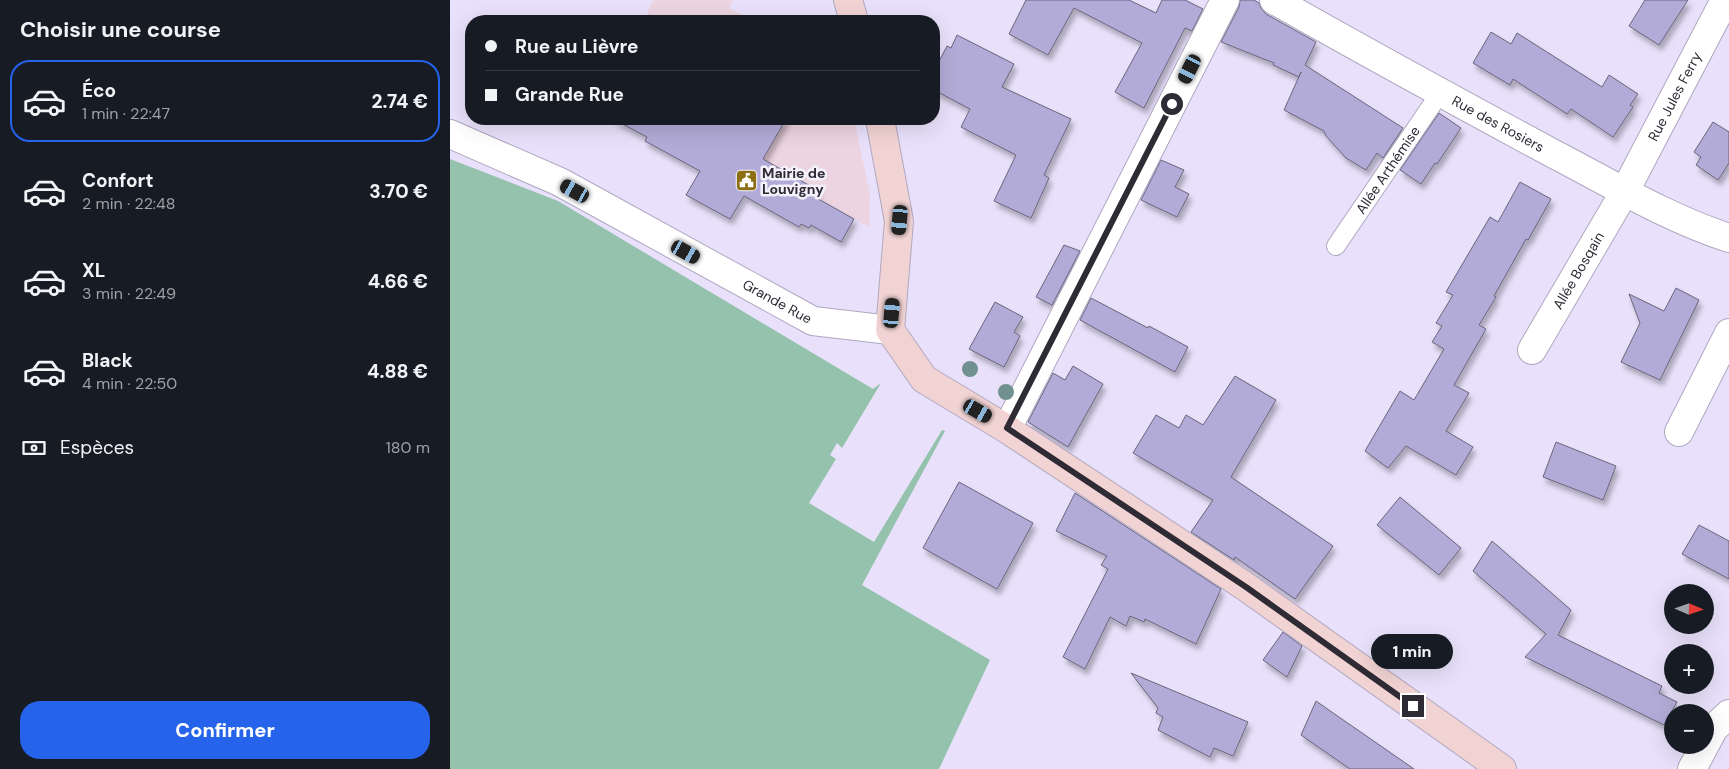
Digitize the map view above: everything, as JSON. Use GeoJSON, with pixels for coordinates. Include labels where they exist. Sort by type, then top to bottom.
{"type":"FeatureCollection","features":[{"type":"Feature","properties":{"kind":"street"},"geometry":{"type":"LineString","coordinates":[[848,0],[852,15]]}},
{"type":"Feature","properties":{"kind":"street"},"geometry":{"type":"LineString","coordinates":[[1007,428],[1225,0]]}},
{"type":"Feature","properties":{"kind":"street","name":"Rue des Rosiers"},"geometry":{"type":"LineString","coordinates":[[1274,0],[1440,93],[1625,191],[1698,228],[1729,238]]}},
{"type":"Feature","properties":{"kind":"street","name":"Rue Jules Ferry"},"geometry":{"type":"LineString","coordinates":[[1625,191],[1725,0]]}},
{"type":"Feature","properties":{"kind":"street"},"geometry":{"type":"LineString","coordinates":[[881,125],[900,220],[890,330],[924,379],[1007,428],[1246,587],[1502,769]]}},
{"type":"Feature","properties":{"kind":"street","name":"Grande Rue"},"geometry":{"type":"LineString","coordinates":[[450,134],[560,182],[813,321],[890,330]]}},
{"type":"Feature","properties":{"kind":"street","name":"Allée Bosqain"},"geometry":{"type":"LineString","coordinates":[[1532,350],[1625,191]]}},
{"type":"Feature","properties":{"kind":"street"},"geometry":{"type":"LineString","coordinates":[[1679,432],[1729,333]]}},
{"type":"Feature","properties":{"kind":"street"},"geometry":{"type":"LineString","coordinates":[[1692,769],[1714,728],[1729,714]]}},
{"type":"Feature","properties":{"kind":"lane","name":"Allée Arthémise"},"geometry":{"type":"LineString","coordinates":[[1336,246],[1440,93]]}},
{"type":"Feature","properties":{"kind":"shaded area"},"geometry":{"type":"Polygon","coordinates":[[[653,0],[733,0],[729,8],[742,15],[647,15],[653,0]]]}},
{"type":"Feature","properties":{"kind":"shaded area"},"geometry":{"type":"Polygon","coordinates":[[[690,125],[855,125],[870,194],[869,227],[690,125]]]}},
{"type":"Feature","properties":{"kind":"green space"},"geometry":{"type":"Polygon","coordinates":[[[450,159],[558,201],[873,389],[881,383],[842,448],[837,443],[830,455],[836,459],[809,503],[874,542],[942,430],[945,431],[862,585],[990,660],[939,769],[450,769],[450,159]]]}},
{"type":"Feature","properties":{"kind":"building"},"geometry":{"type":"Polygon","coordinates":[[[1026,0],[1129,0],[1156,13],[1162,0],[1185,0],[1203,9],[1192,31],[1185,28],[1144,108],[1115,92],[1142,43],[1074,8],[1048,55],[1009,34],[1026,0]]]}},
{"type":"Feature","properties":{"kind":"building"},"geometry":{"type":"Polygon","coordinates":[[[1240,0],[1254,0],[1259,3],[1266,14],[1316,42],[1305,65],[1403,128],[1383,158],[1377,153],[1366,170],[1346,158],[1326,136],[1324,131],[1284,110],[1299,77],[1273,65],[1274,63],[1221,42],[1239,7],[1240,0]]]}},
{"type":"Feature","properties":{"kind":"building"},"geometry":{"type":"Polygon","coordinates":[[[1645,0],[1688,0],[1659,45],[1629,26],[1645,0]]]}},
{"type":"Feature","properties":{"kind":"building"},"geometry":{"type":"Polygon","coordinates":[[[1491,32],[1511,44],[1517,33],[1602,87],[1609,75],[1638,94],[1630,105],[1633,107],[1613,137],[1571,109],[1567,114],[1513,79],[1510,85],[1473,63],[1491,32]]]}},
{"type":"Feature","properties":{"kind":"building"},"geometry":{"type":"Polygon","coordinates":[[[957,35],[1014,64],[1002,87],[1071,119],[1044,175],[1049,178],[1031,218],[994,201],[1016,155],[961,127],[970,109],[940,93],[940,59],[947,46],[951,48],[957,35]]]}},
{"type":"Feature","properties":{"kind":"building"},"geometry":{"type":"Polygon","coordinates":[[[1439,113],[1461,128],[1421,184],[1400,170],[1439,113]]]}},
{"type":"Feature","properties":{"kind":"building"},"geometry":{"type":"Polygon","coordinates":[[[1713,122],[1729,132],[1729,163],[1718,180],[1696,165],[1701,157],[1694,152],[1713,122]]]}},
{"type":"Feature","properties":{"kind":"building","name":"Mairie de Louvigny"},"geometry":{"type":"Polygon","coordinates":[[[624,125],[783,125],[763,159],[819,191],[815,197],[854,219],[841,242],[811,225],[809,228],[801,224],[799,227],[744,196],[730,219],[686,195],[700,171],[645,141],[647,137],[624,125]]]}},
{"type":"Feature","properties":{"kind":"building"},"geometry":{"type":"Polygon","coordinates":[[[1161,160],[1184,170],[1175,187],[1189,194],[1177,217],[1141,200],[1161,160]]]}},
{"type":"Feature","properties":{"kind":"building"},"geometry":{"type":"Polygon","coordinates":[[[1520,182],[1551,199],[1494,296],[1496,297],[1479,325],[1486,329],[1454,385],[1469,393],[1446,431],[1473,447],[1456,475],[1406,446],[1388,468],[1365,451],[1400,391],[1414,400],[1444,349],[1432,342],[1442,326],[1436,323],[1453,295],[1446,292],[1490,217],[1498,222],[1520,182]]]}},
{"type":"Feature","properties":{"kind":"building"},"geometry":{"type":"Polygon","coordinates":[[[1064,245],[1080,251],[1052,305],[1036,297],[1064,245]]]}},
{"type":"Feature","properties":{"kind":"building"},"geometry":{"type":"Polygon","coordinates":[[[1676,288],[1699,300],[1660,380],[1621,362],[1640,323],[1629,294],[1664,311],[1676,288]]]}},
{"type":"Feature","properties":{"kind":"building"},"geometry":{"type":"Polygon","coordinates":[[[1091,298],[1188,347],[1175,372],[1080,320],[1091,298]]]}},
{"type":"Feature","properties":{"kind":"building"},"geometry":{"type":"Polygon","coordinates":[[[995,302],[1023,317],[1014,332],[1020,336],[1004,367],[969,349],[995,302]]]}},
{"type":"Feature","properties":{"kind":"building"},"geometry":{"type":"Polygon","coordinates":[[[1073,366],[1103,384],[1068,447],[1028,422],[1053,373],[1065,380],[1073,366]]]}},
{"type":"Feature","properties":{"kind":"building"},"geometry":{"type":"Polygon","coordinates":[[[1235,376],[1276,400],[1231,477],[1333,546],[1295,599],[1235,557],[1234,560],[1191,532],[1213,500],[1133,453],[1156,415],[1179,428],[1186,415],[1203,425],[1235,376]]]}},
{"type":"Feature","properties":{"kind":"building"},"geometry":{"type":"Polygon","coordinates":[[[1556,442],[1616,466],[1603,500],[1543,477],[1556,442]]]}},
{"type":"Feature","properties":{"kind":"building"},"geometry":{"type":"Polygon","coordinates":[[[959,482],[1033,523],[997,589],[923,548],[959,482]]]}},
{"type":"Feature","properties":{"kind":"building"},"geometry":{"type":"Polygon","coordinates":[[[1075,493],[1221,589],[1196,644],[1145,619],[1144,622],[1130,616],[1126,626],[1110,617],[1085,669],[1063,657],[1108,569],[1101,565],[1107,556],[1056,531],[1075,493]]]}},
{"type":"Feature","properties":{"kind":"building"},"geometry":{"type":"Polygon","coordinates":[[[1400,497],[1461,548],[1439,575],[1377,525],[1400,497]]]}},
{"type":"Feature","properties":{"kind":"building"},"geometry":{"type":"Polygon","coordinates":[[[1699,525],[1729,541],[1729,579],[1682,554],[1699,525]]]}},
{"type":"Feature","properties":{"kind":"building"},"geometry":{"type":"Polygon","coordinates":[[[1492,541],[1571,610],[1558,635],[1662,686],[1659,693],[1677,702],[1676,704],[1664,704],[1664,725],[1525,657],[1546,634],[1473,571],[1492,541]]]}},
{"type":"Feature","properties":{"kind":"building"},"geometry":{"type":"Polygon","coordinates":[[[1283,632],[1302,646],[1287,677],[1263,660],[1283,632]]]}},
{"type":"Feature","properties":{"kind":"building"},"geometry":{"type":"Polygon","coordinates":[[[1131,673],[1248,722],[1233,756],[1214,748],[1210,757],[1158,730],[1163,717],[1156,713],[1158,708],[1131,673]]]}},
{"type":"Feature","properties":{"kind":"building"},"geometry":{"type":"Polygon","coordinates":[[[1316,701],[1414,769],[1350,769],[1301,735],[1316,701]]]}},
{"type":"Feature","properties":{"kind":"place","name":"Mairie de Louvigny"},"geometry":{"type":"Point","coordinates":[746,181]}},
{"type":"Feature","properties":{"kind":"route"},"geometry":{"type":"LineString","coordinates":[[1172,104],[1007,428],[1246,587],[1413,706]]}}]}
